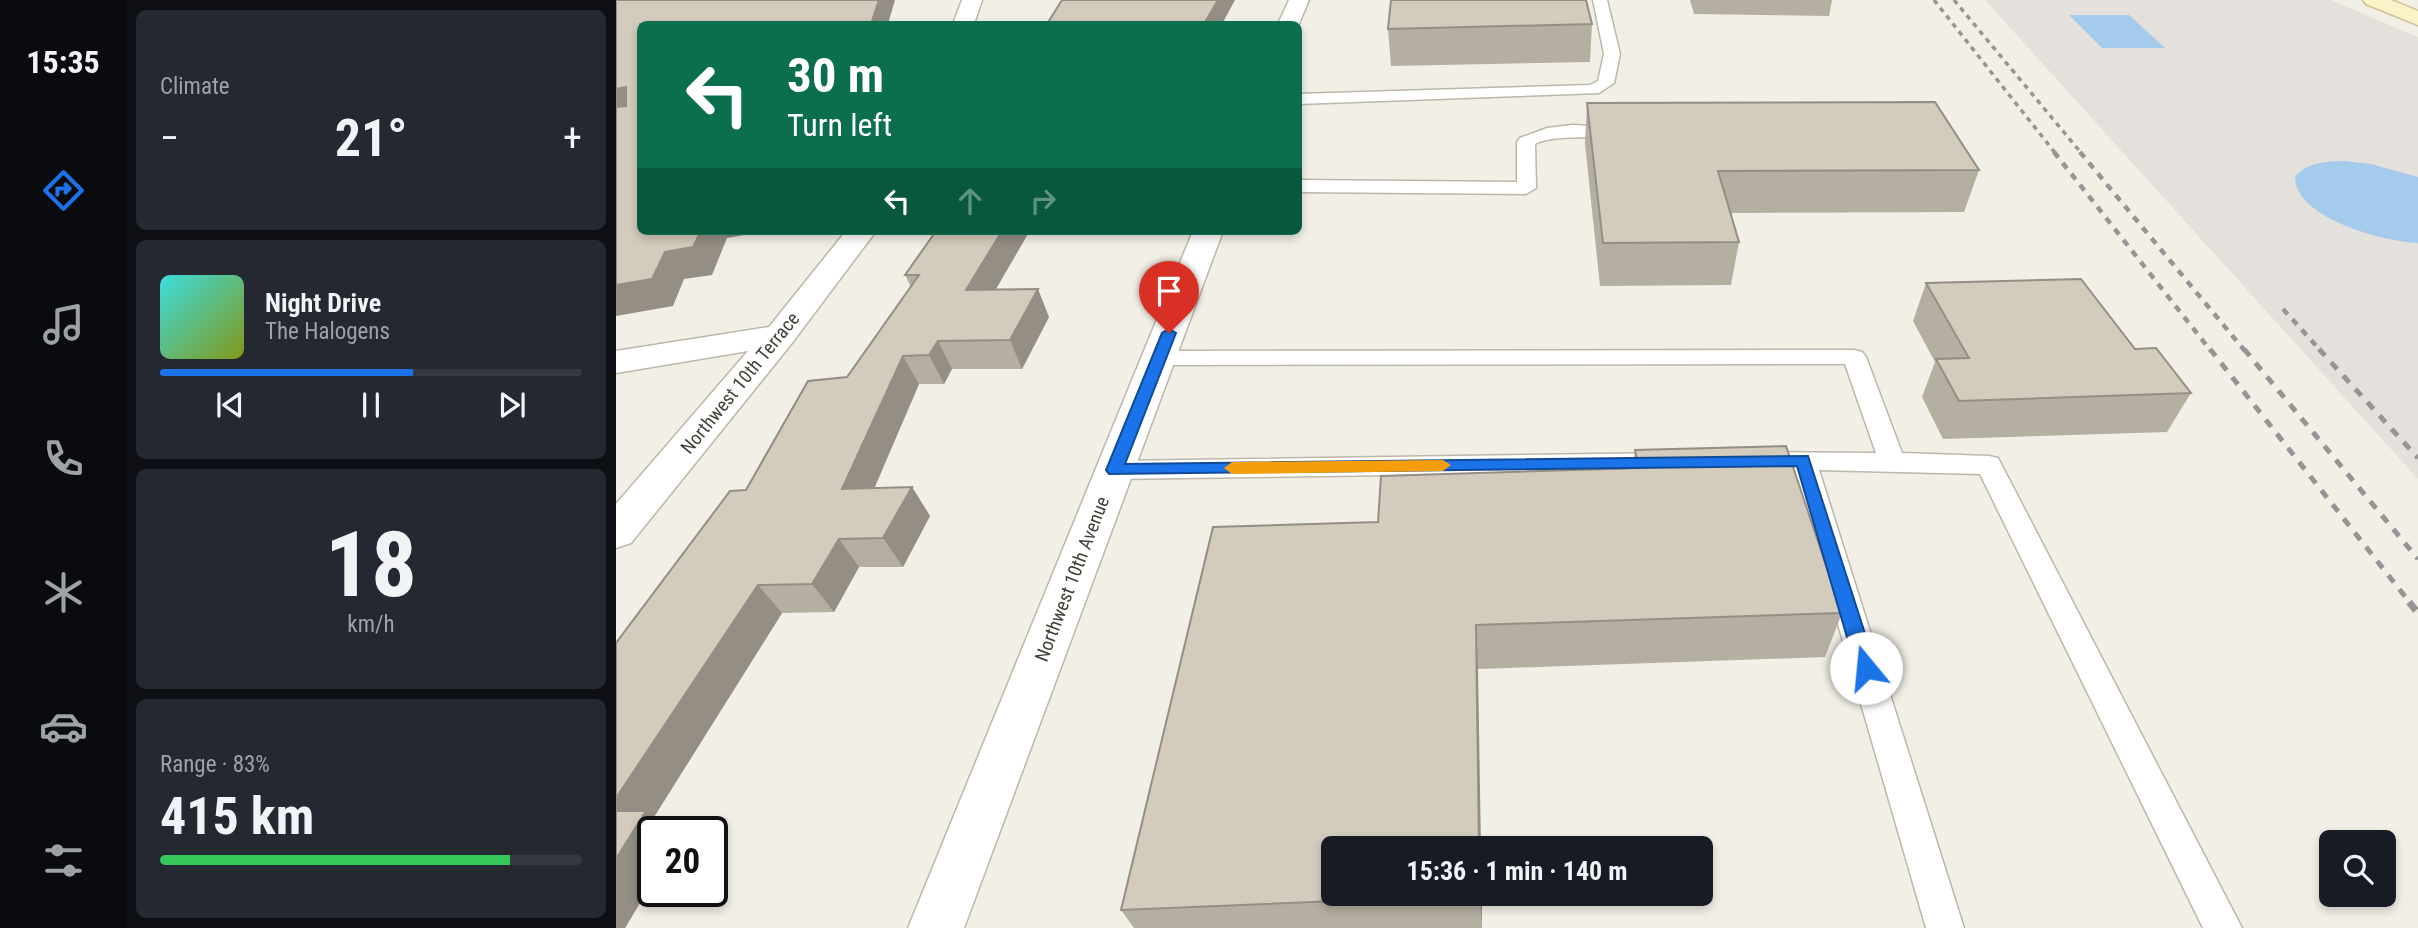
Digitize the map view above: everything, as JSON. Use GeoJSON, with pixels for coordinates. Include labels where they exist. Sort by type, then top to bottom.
{"type":"FeatureCollection","features":[{"type":"Feature","properties":{"kind":"main road"},"geometry":{"type":"LineString","coordinates":[[2373,0],[2418,19]]}},
{"type":"Feature","properties":{"kind":"street"},"geometry":{"type":"LineString","coordinates":[[965,21],[972,0]]}},
{"type":"Feature","properties":{"kind":"street"},"geometry":{"type":"LineString","coordinates":[[1290,21],[1299,0]]}},
{"type":"Feature","properties":{"kind":"street","name":"Northwest 10th Terrace"},"geometry":{"type":"LineString","coordinates":[[616,532],[780,336],[858,235]]}},
{"type":"Feature","properties":{"kind":"street","name":"Northwest 10th Avenue"},"geometry":{"type":"LineString","coordinates":[[936,928],[1206,235]]}},
{"type":"Feature","properties":{"kind":"street"},"geometry":{"type":"LineString","coordinates":[[616,362],[780,336]]}},
{"type":"Feature","properties":{"kind":"lane"},"geometry":{"type":"LineString","coordinates":[[1302,99],[1593,90],[1606,83],[1612,54],[1600,0]]}},
{"type":"Feature","properties":{"kind":"lane"},"geometry":{"type":"LineString","coordinates":[[1302,186],[1526,188],[1526,142],[1535,136],[1570,132],[1640,132]]}},
{"type":"Feature","properties":{"kind":"lane"},"geometry":{"type":"LineString","coordinates":[[1159,358],[1854,357],[1892,462]]}},
{"type":"Feature","properties":{"kind":"lane"},"geometry":{"type":"LineString","coordinates":[[1803,460],[1945,928]]}},
{"type":"Feature","properties":{"kind":"lane"},"geometry":{"type":"LineString","coordinates":[[1734,461],[1989,465],[2222,928]]}},
{"type":"Feature","properties":{"kind":"lane"},"geometry":{"type":"LineString","coordinates":[[1114,470],[1693,462]]}},
{"type":"Feature","properties":{"kind":"shaded area"},"geometry":{"type":"Polygon","coordinates":[[[1985,0],[2331,0],[2418,37],[2418,479],[1985,0]]]}},
{"type":"Feature","properties":{"kind":"water"},"geometry":{"type":"Polygon","coordinates":[[[2069,15],[2129,15],[2165,48],[2102,48],[2069,15]]]}},
{"type":"Feature","properties":{"kind":"water"},"geometry":{"type":"Polygon","coordinates":[[[2343,161],[2371,164],[2418,177],[2418,243],[2384,238],[2344,225],[2309,204],[2299,192],[2295,177],[2311,166],[2343,161]]]}},
{"type":"Feature","properties":{"kind":"building"},"geometry":{"type":"Polygon","coordinates":[[[616,0],[879,0],[872,21],[637,21],[637,235],[699,235],[693,247],[665,252],[652,279],[616,285],[616,107],[626,106],[626,87],[616,89],[616,0]]]}},
{"type":"Feature","properties":{"kind":"building"},"geometry":{"type":"Polygon","coordinates":[[[1062,0],[1218,0],[1206,21],[1049,21],[1062,0]]]}},
{"type":"Feature","properties":{"kind":"building"},"geometry":{"type":"Polygon","coordinates":[[[1391,0],[1586,0],[1592,24],[1388,29],[1391,0]]]}},
{"type":"Feature","properties":{"kind":"building"},"geometry":{"type":"Polygon","coordinates":[[[1935,102],[1979,170],[1718,171],[1739,242],[1603,243],[1587,103],[1935,102]]]}},
{"type":"Feature","properties":{"kind":"building"},"geometry":{"type":"Polygon","coordinates":[[[933,235],[1000,235],[966,290],[1038,289],[1010,340],[938,341],[929,355],[903,356],[842,489],[912,487],[883,538],[839,539],[812,584],[758,585],[616,798],[616,643],[730,491],[746,490],[808,381],[847,377],[919,275],[905,275],[933,235]]]}},
{"type":"Feature","properties":{"kind":"building"},"geometry":{"type":"Polygon","coordinates":[[[2081,279],[2135,349],[2156,348],[2191,393],[1959,401],[1936,359],[1969,358],[1926,283],[2081,279]]]}},
{"type":"Feature","properties":{"kind":"building"},"geometry":{"type":"Polygon","coordinates":[[[1786,446],[1842,613],[1476,625],[1479,836],[1321,836],[1321,902],[1121,910],[1213,527],[1378,522],[1381,476],[1639,468],[1635,450],[1786,446]]]}},
{"type":"Feature","properties":{"kind":"building"},"geometry":{"type":"Polygon","coordinates":[[[616,811],[646,811],[643,816],[637,816],[637,825],[616,859],[616,811]]]}},
{"type":"Feature","properties":{"kind":"railway"},"geometry":{"type":"LineString","coordinates":[[1934,0],[2056,154]]}},
{"type":"Feature","properties":{"kind":"railway"},"geometry":{"type":"LineString","coordinates":[[1954,0],[2082,154]]}},
{"type":"Feature","properties":{"kind":"railway"},"geometry":{"type":"LineString","coordinates":[[2054,152],[2211,351]]}},
{"type":"Feature","properties":{"kind":"railway"},"geometry":{"type":"LineString","coordinates":[[2080,152],[2245,351]]}},
{"type":"Feature","properties":{"kind":"railway"},"geometry":{"type":"LineString","coordinates":[[2283,309],[2321,351]]}},
{"type":"Feature","properties":{"kind":"railway"},"geometry":{"type":"LineString","coordinates":[[2210,349],[2411,604]]}},
{"type":"Feature","properties":{"kind":"railway"},"geometry":{"type":"LineString","coordinates":[[2244,349],[2418,559]]}},
{"type":"Feature","properties":{"kind":"railway"},"geometry":{"type":"LineString","coordinates":[[2319,349],[2418,458]]}},
{"type":"Feature","properties":{"kind":"railway"},"geometry":{"type":"LineString","coordinates":[[2409,602],[2418,613]]}},
{"type":"Feature","properties":{"kind":"slow traffic"},"geometry":{"type":"LineString","coordinates":[[1232,468],[1443,465]]}},
{"type":"Feature","properties":{"kind":"route"},"geometry":{"type":"LineString","coordinates":[[1169,333],[1114,470],[1803,460],[1866,668]]}}]}
